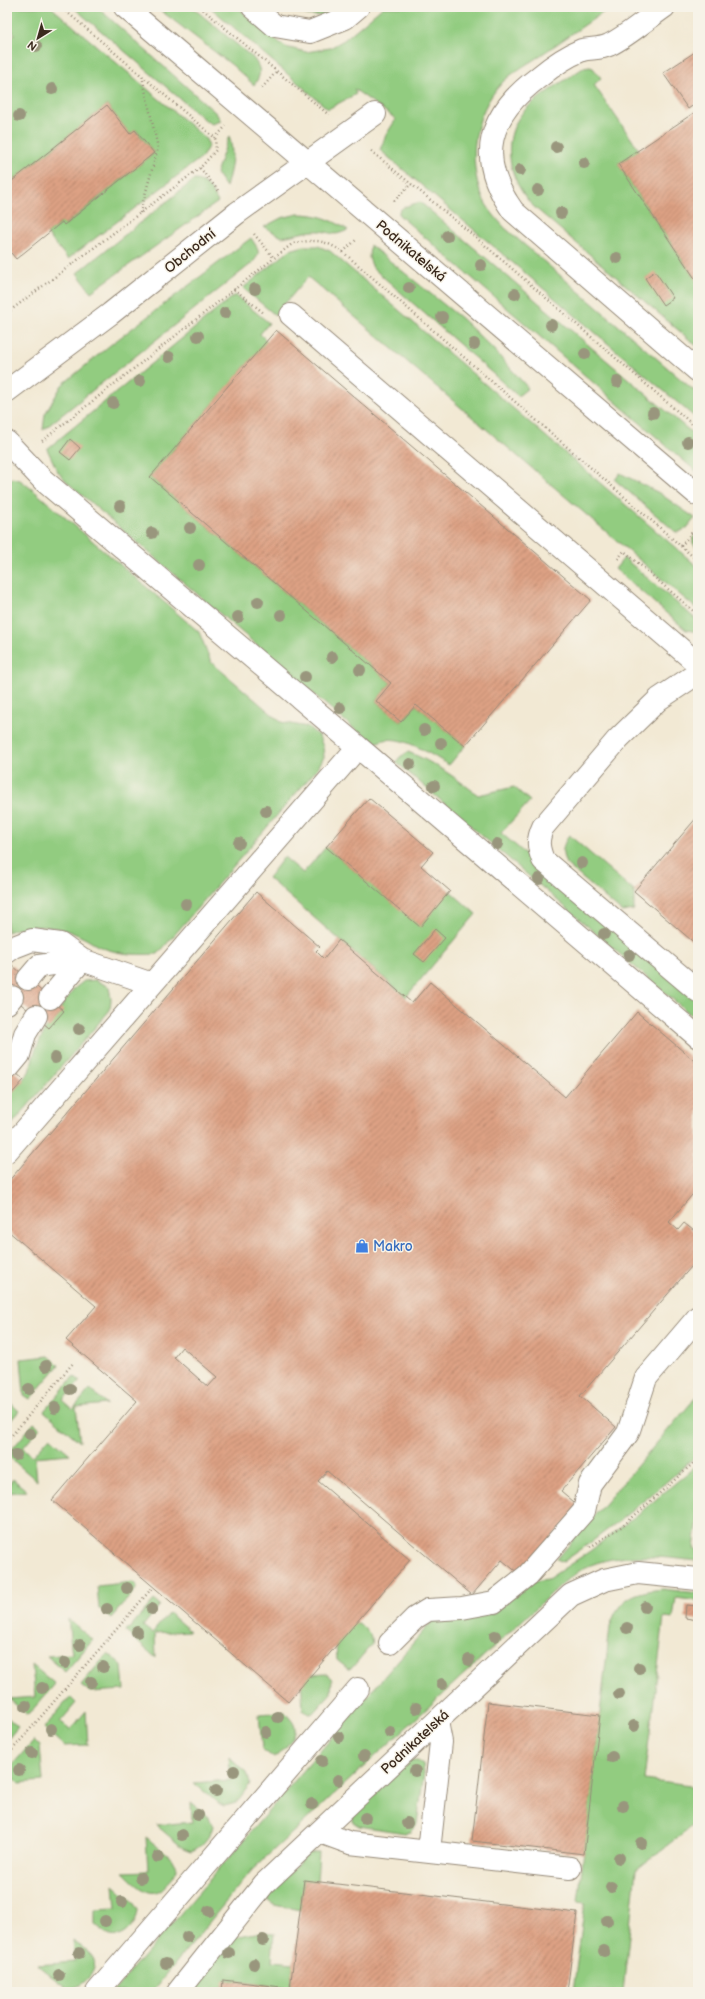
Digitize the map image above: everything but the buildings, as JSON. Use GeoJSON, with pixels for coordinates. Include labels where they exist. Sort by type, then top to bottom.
{"type":"FeatureCollection","features":[{"type":"Feature","properties":{"kind":"street","name":"Podnikatelská"},"geometry":{"type":"LineString","coordinates":[[125,7],[698,495]]}},
{"type":"Feature","properties":{"kind":"street"},"geometry":{"type":"LineString","coordinates":[[253,7],[275,26],[310,32],[346,18],[358,7]]}},
{"type":"Feature","properties":{"kind":"street"},"geometry":{"type":"LineString","coordinates":[[664,7],[609,45],[582,51],[552,67],[520,91],[502,112],[494,132],[491,154],[494,178],[502,195],[513,211],[698,370]]}},
{"type":"Feature","properties":{"kind":"street","name":"Obchodní"},"geometry":{"type":"LineString","coordinates":[[7,391],[110,314],[237,213],[375,114]]}},
{"type":"Feature","properties":{"kind":"street"},"geometry":{"type":"LineString","coordinates":[[291,315],[698,664]]}},
{"type":"Feature","properties":{"kind":"street"},"geometry":{"type":"LineString","coordinates":[[7,442],[43,480],[698,1037]]}},
{"type":"Feature","properties":{"kind":"street"},"geometry":{"type":"LineString","coordinates":[[698,673],[659,699],[618,739],[543,827],[538,837],[538,847],[543,860],[698,991]]}},
{"type":"Feature","properties":{"kind":"street"},"geometry":{"type":"LineString","coordinates":[[7,1151],[358,747]]}},
{"type":"Feature","properties":{"kind":"street"},"geometry":{"type":"LineString","coordinates":[[7,952],[14,947],[32,940],[60,944],[82,960],[152,984]]}},
{"type":"Feature","properties":{"kind":"street"},"geometry":{"type":"LineString","coordinates":[[28,979],[39,966],[82,960]]}},
{"type":"Feature","properties":{"kind":"street"},"geometry":{"type":"LineString","coordinates":[[50,998],[82,960]]}},
{"type":"Feature","properties":{"kind":"street"},"geometry":{"type":"LineString","coordinates":[[9,1066],[19,1055],[26,1034],[36,1016]]}},
{"type":"Feature","properties":{"kind":"street"},"geometry":{"type":"LineString","coordinates":[[390,1643],[414,1618],[428,1610],[462,1608],[494,1602],[528,1575],[584,1511],[590,1484],[628,1433],[646,1378],[698,1317]]}},
{"type":"Feature","properties":{"kind":"street","name":"Podnikatelská"},"geometry":{"type":"LineString","coordinates":[[178,1992],[264,1884],[571,1596],[604,1580],[638,1573],[698,1579]]}},
{"type":"Feature","properties":{"kind":"street"},"geometry":{"type":"LineString","coordinates":[[97,1992],[358,1689]]}},
{"type":"Feature","properties":{"kind":"street"},"geometry":{"type":"LineString","coordinates":[[429,1851],[441,1742],[437,1722]]}},
{"type":"Feature","properties":{"kind":"street"},"geometry":{"type":"LineString","coordinates":[[320,1832],[350,1843],[570,1868]]}},
{"type":"Feature","properties":{"kind":"path"},"geometry":{"type":"LineString","coordinates":[[7,313],[200,168],[216,150],[215,138],[61,7]]}},
{"type":"Feature","properties":{"kind":"path"},"geometry":{"type":"LineString","coordinates":[[200,7],[276,72]]}},
{"type":"Feature","properties":{"kind":"path"},"geometry":{"type":"LineString","coordinates":[[139,214],[158,148],[142,76]]}},
{"type":"Feature","properties":{"kind":"path"},"geometry":{"type":"LineString","coordinates":[[411,184],[698,429]]}},
{"type":"Feature","properties":{"kind":"path"},"geometry":{"type":"LineString","coordinates":[[22,457],[292,244],[314,240],[329,242],[343,252],[698,561]]}},
{"type":"Feature","properties":{"kind":"path"},"geometry":{"type":"LineString","coordinates":[[234,289],[274,321],[291,315]]}},
{"type":"Feature","properties":{"kind":"path"},"geometry":{"type":"LineString","coordinates":[[681,546],[698,525]]}},
{"type":"Feature","properties":{"kind":"path"},"geometry":{"type":"LineString","coordinates":[[600,580],[624,551],[698,615]]}},
{"type":"Feature","properties":{"kind":"path"},"geometry":{"type":"LineString","coordinates":[[7,1441],[74,1362]]}},
{"type":"Feature","properties":{"kind":"path"},"geometry":{"type":"LineString","coordinates":[[588,1549],[624,1525],[698,1459]]}},
{"type":"Feature","properties":{"kind":"path"},"geometry":{"type":"LineString","coordinates":[[7,1756],[153,1587]]}},
{"type":"Feature","properties":{"kind":"green space"},"geometry":{"type":"Polygon","coordinates":[[[7,7],[51,7],[205,138],[209,145],[202,157],[68,259],[47,234],[62,222],[65,225],[154,153],[136,130],[130,134],[107,105],[7,185],[7,41],[15,34],[7,25],[7,7]]]}},
{"type":"Feature","properties":{"kind":"green space"},"geometry":{"type":"Polygon","coordinates":[[[73,7],[97,7],[216,113],[221,121],[212,124],[206,121],[73,7]]]}},
{"type":"Feature","properties":{"kind":"green space"},"geometry":{"type":"Polygon","coordinates":[[[156,7],[192,7],[253,58],[260,71],[254,85],[232,65],[156,7]]]}},
{"type":"Feature","properties":{"kind":"green space"},"geometry":{"type":"Polygon","coordinates":[[[210,7],[237,7],[285,47],[306,52],[330,48],[344,40],[383,7],[611,7],[514,73],[501,84],[492,96],[479,122],[474,152],[477,182],[486,205],[505,228],[698,394],[698,420],[380,150],[386,135],[396,119],[354,89],[356,94],[328,109],[210,7]]]}},
{"type":"Feature","properties":{"kind":"green space"},"geometry":{"type":"Polygon","coordinates":[[[286,7],[310,7],[314,11],[318,7],[338,7],[326,14],[313,16],[299,13],[286,7]]]}},
{"type":"Feature","properties":{"kind":"green space"},"geometry":{"type":"Polygon","coordinates":[[[583,68],[593,68],[601,78],[594,85],[639,150],[618,164],[698,283],[698,347],[533,206],[517,183],[512,170],[510,142],[513,129],[520,116],[530,105],[549,90],[583,68]]]}},
{"type":"Feature","properties":{"kind":"green space"},"geometry":{"type":"Polygon","coordinates":[[[229,136],[232,155],[231,168],[226,187],[216,173],[229,136]]]}},
{"type":"Feature","properties":{"kind":"green space"},"geometry":{"type":"Polygon","coordinates":[[[194,180],[206,184],[218,202],[91,292],[77,273],[194,180]]]}},
{"type":"Feature","properties":{"kind":"green space"},"geometry":{"type":"Polygon","coordinates":[[[420,202],[698,438],[698,473],[399,215],[399,211],[404,207],[420,202]]]}},
{"type":"Feature","properties":{"kind":"green space"},"geometry":{"type":"Polygon","coordinates":[[[298,214],[324,218],[348,230],[336,234],[311,231],[282,237],[264,227],[281,218],[298,214]]]}},
{"type":"Feature","properties":{"kind":"green space"},"geometry":{"type":"Polygon","coordinates":[[[251,238],[256,246],[258,254],[251,264],[43,430],[45,414],[62,385],[109,346],[251,238]]]}},
{"type":"Feature","properties":{"kind":"green space"},"geometry":{"type":"Polygon","coordinates":[[[370,245],[462,319],[493,349],[528,388],[518,396],[373,268],[369,258],[370,245]]]}},
{"type":"Feature","properties":{"kind":"green space"},"geometry":{"type":"Polygon","coordinates":[[[304,246],[318,246],[330,251],[698,567],[698,610],[308,277],[275,315],[243,288],[290,250],[304,246]]]}},
{"type":"Feature","properties":{"kind":"green space"},"geometry":{"type":"Polygon","coordinates":[[[235,295],[269,323],[260,334],[267,341],[150,477],[391,683],[376,701],[401,722],[416,705],[465,746],[449,765],[412,744],[401,741],[391,739],[373,745],[68,483],[58,472],[47,449],[235,295]]]}},
{"type":"Feature","properties":{"kind":"green space"},"geometry":{"type":"Polygon","coordinates":[[[620,473],[659,493],[695,518],[687,528],[677,533],[615,480],[620,473]]]}},
{"type":"Feature","properties":{"kind":"green space"},"geometry":{"type":"Polygon","coordinates":[[[12,478],[20,480],[33,490],[199,632],[211,662],[281,722],[308,727],[319,736],[323,747],[324,757],[317,769],[158,954],[130,954],[117,952],[98,946],[73,933],[54,928],[35,926],[7,932],[7,482],[12,478]]]}},
{"type":"Feature","properties":{"kind":"green space"},"geometry":{"type":"Polygon","coordinates":[[[698,531],[698,550],[693,543],[693,538],[698,531]]]}},
{"type":"Feature","properties":{"kind":"green space"},"geometry":{"type":"Polygon","coordinates":[[[624,558],[698,621],[698,632],[686,630],[615,569],[624,558]]]}},
{"type":"Feature","properties":{"kind":"green space"},"geometry":{"type":"Polygon","coordinates":[[[408,752],[444,771],[478,795],[514,787],[530,801],[501,833],[698,1001],[698,1021],[396,762],[400,757],[408,752]]]}},
{"type":"Feature","properties":{"kind":"green space"},"geometry":{"type":"Polygon","coordinates":[[[569,835],[634,891],[634,910],[622,912],[566,864],[563,856],[563,849],[569,835]]]}},
{"type":"Feature","properties":{"kind":"green space"},"geometry":{"type":"Polygon","coordinates":[[[326,847],[420,926],[450,891],[476,914],[406,997],[268,878],[284,857],[303,873],[326,847]]]}},
{"type":"Feature","properties":{"kind":"green space"},"geometry":{"type":"Polygon","coordinates":[[[96,980],[109,987],[111,999],[110,1010],[7,1130],[7,1098],[29,1072],[35,1051],[47,1026],[75,988],[84,981],[96,980]]]}},
{"type":"Feature","properties":{"kind":"green space"},"geometry":{"type":"Polygon","coordinates":[[[49,1356],[59,1365],[30,1399],[24,1395],[21,1359],[49,1356]]]}},
{"type":"Feature","properties":{"kind":"green space"},"geometry":{"type":"Polygon","coordinates":[[[74,1376],[80,1381],[63,1400],[73,1409],[90,1389],[107,1404],[76,1407],[80,1442],[44,1411],[74,1376]]]}},
{"type":"Feature","properties":{"kind":"green space"},"geometry":{"type":"Polygon","coordinates":[[[698,1395],[698,1454],[666,1483],[598,1537],[563,1562],[557,1559],[698,1395]]]}},
{"type":"Feature","properties":{"kind":"green space"},"geometry":{"type":"Polygon","coordinates":[[[7,1400],[19,1411],[7,1425],[7,1400]]]}},
{"type":"Feature","properties":{"kind":"green space"},"geometry":{"type":"Polygon","coordinates":[[[34,1423],[40,1428],[23,1448],[33,1456],[50,1437],[70,1454],[35,1457],[37,1481],[7,1455],[34,1423]]]}},
{"type":"Feature","properties":{"kind":"green space"},"geometry":{"type":"Polygon","coordinates":[[[698,1464],[698,1517],[694,1549],[698,1550],[698,1561],[655,1557],[626,1557],[611,1559],[584,1568],[564,1582],[252,1870],[152,1992],[113,1992],[432,1621],[494,1613],[533,1581],[548,1579],[590,1551],[642,1511],[698,1464]]]}},
{"type":"Feature","properties":{"kind":"green space"},"geometry":{"type":"Polygon","coordinates":[[[13,1479],[27,1491],[7,1493],[7,1486],[13,1479]]]}},
{"type":"Feature","properties":{"kind":"green space"},"geometry":{"type":"Polygon","coordinates":[[[133,1582],[138,1587],[111,1618],[99,1608],[97,1586],[133,1582]]]}},
{"type":"Feature","properties":{"kind":"green space"},"geometry":{"type":"Polygon","coordinates":[[[663,1589],[698,1593],[698,1601],[676,1598],[673,1618],[664,1617],[644,1780],[698,1787],[698,1821],[636,1870],[623,1992],[573,1992],[585,1903],[578,1902],[610,1627],[618,1609],[629,1598],[636,1594],[663,1589]]]}},
{"type":"Feature","properties":{"kind":"green space"},"geometry":{"type":"Polygon","coordinates":[[[154,1600],[160,1605],[143,1626],[152,1633],[169,1613],[190,1631],[155,1633],[156,1658],[126,1632],[154,1600]]]}},
{"type":"Feature","properties":{"kind":"green space"},"geometry":{"type":"Polygon","coordinates":[[[68,1619],[93,1640],[65,1672],[47,1656],[72,1654],[68,1619]]]}},
{"type":"Feature","properties":{"kind":"green space"},"geometry":{"type":"Polygon","coordinates":[[[359,1623],[370,1634],[372,1644],[351,1669],[348,1669],[337,1660],[335,1625],[359,1623]]]}},
{"type":"Feature","properties":{"kind":"green space"},"geometry":{"type":"Polygon","coordinates":[[[108,1653],[122,1665],[124,1690],[90,1692],[81,1685],[108,1653]]]}},
{"type":"Feature","properties":{"kind":"green space"},"geometry":{"type":"Polygon","coordinates":[[[32,1665],[55,1684],[28,1715],[9,1699],[35,1697],[32,1665]]]}},
{"type":"Feature","properties":{"kind":"green space"},"geometry":{"type":"Polygon","coordinates":[[[325,1673],[332,1679],[331,1693],[313,1713],[309,1714],[303,1710],[301,1675],[325,1673]]]}},
{"type":"Feature","properties":{"kind":"green space"},"geometry":{"type":"Polygon","coordinates":[[[70,1697],[76,1703],[60,1722],[70,1730],[86,1711],[88,1745],[64,1746],[44,1728],[70,1697]]]}},
{"type":"Feature","properties":{"kind":"green space"},"geometry":{"type":"Polygon","coordinates":[[[284,1712],[292,1721],[295,1733],[286,1747],[274,1758],[262,1749],[259,1714],[284,1712]]]}},
{"type":"Feature","properties":{"kind":"green space"},"geometry":{"type":"Polygon","coordinates":[[[7,1717],[18,1727],[7,1740],[7,1717]]]}},
{"type":"Feature","properties":{"kind":"green space"},"geometry":{"type":"Polygon","coordinates":[[[34,1740],[40,1746],[43,1781],[19,1783],[7,1771],[34,1740]]]}},
{"type":"Feature","properties":{"kind":"green space"},"geometry":{"type":"Polygon","coordinates":[[[229,1757],[247,1772],[250,1784],[236,1803],[224,1806],[218,1803],[194,1783],[231,1780],[229,1757]]]}},
{"type":"Feature","properties":{"kind":"green space"},"geometry":{"type":"Polygon","coordinates":[[[411,1761],[418,1761],[423,1764],[424,1773],[417,1824],[410,1832],[405,1833],[359,1826],[353,1822],[353,1815],[411,1761]]]}},
{"type":"Feature","properties":{"kind":"green space"},"geometry":{"type":"Polygon","coordinates":[[[191,1802],[209,1817],[213,1826],[205,1841],[191,1851],[183,1848],[156,1825],[192,1822],[191,1802]]]}},
{"type":"Feature","properties":{"kind":"green space"},"geometry":{"type":"Polygon","coordinates":[[[146,1837],[171,1858],[176,1867],[172,1879],[160,1890],[155,1892],[144,1890],[123,1872],[148,1871],[146,1837]]]}},
{"type":"Feature","properties":{"kind":"green space"},"geometry":{"type":"Polygon","coordinates":[[[319,1852],[317,1882],[304,1880],[300,1910],[274,1905],[268,1901],[269,1894],[308,1854],[319,1852]]]}},
{"type":"Feature","properties":{"kind":"green space"},"geometry":{"type":"Polygon","coordinates":[[[114,1885],[133,1902],[138,1910],[136,1919],[129,1929],[121,1935],[111,1936],[95,1924],[95,1910],[116,1909],[114,1885]]]}},
{"type":"Feature","properties":{"kind":"green space"},"geometry":{"type":"Polygon","coordinates":[[[261,1932],[274,1933],[272,1961],[294,1963],[290,1988],[224,1980],[222,1992],[189,1992],[234,1937],[261,1932]]]}},
{"type":"Feature","properties":{"kind":"green space"},"geometry":{"type":"Polygon","coordinates":[[[73,1941],[85,1949],[93,1957],[95,1965],[91,1975],[83,1983],[68,1989],[37,1965],[75,1962],[73,1941]]]}},
{"type":"Feature","properties":{"kind":"place","name":"Makro"},"geometry":{"type":"Point","coordinates":[362,1246]}}]}
